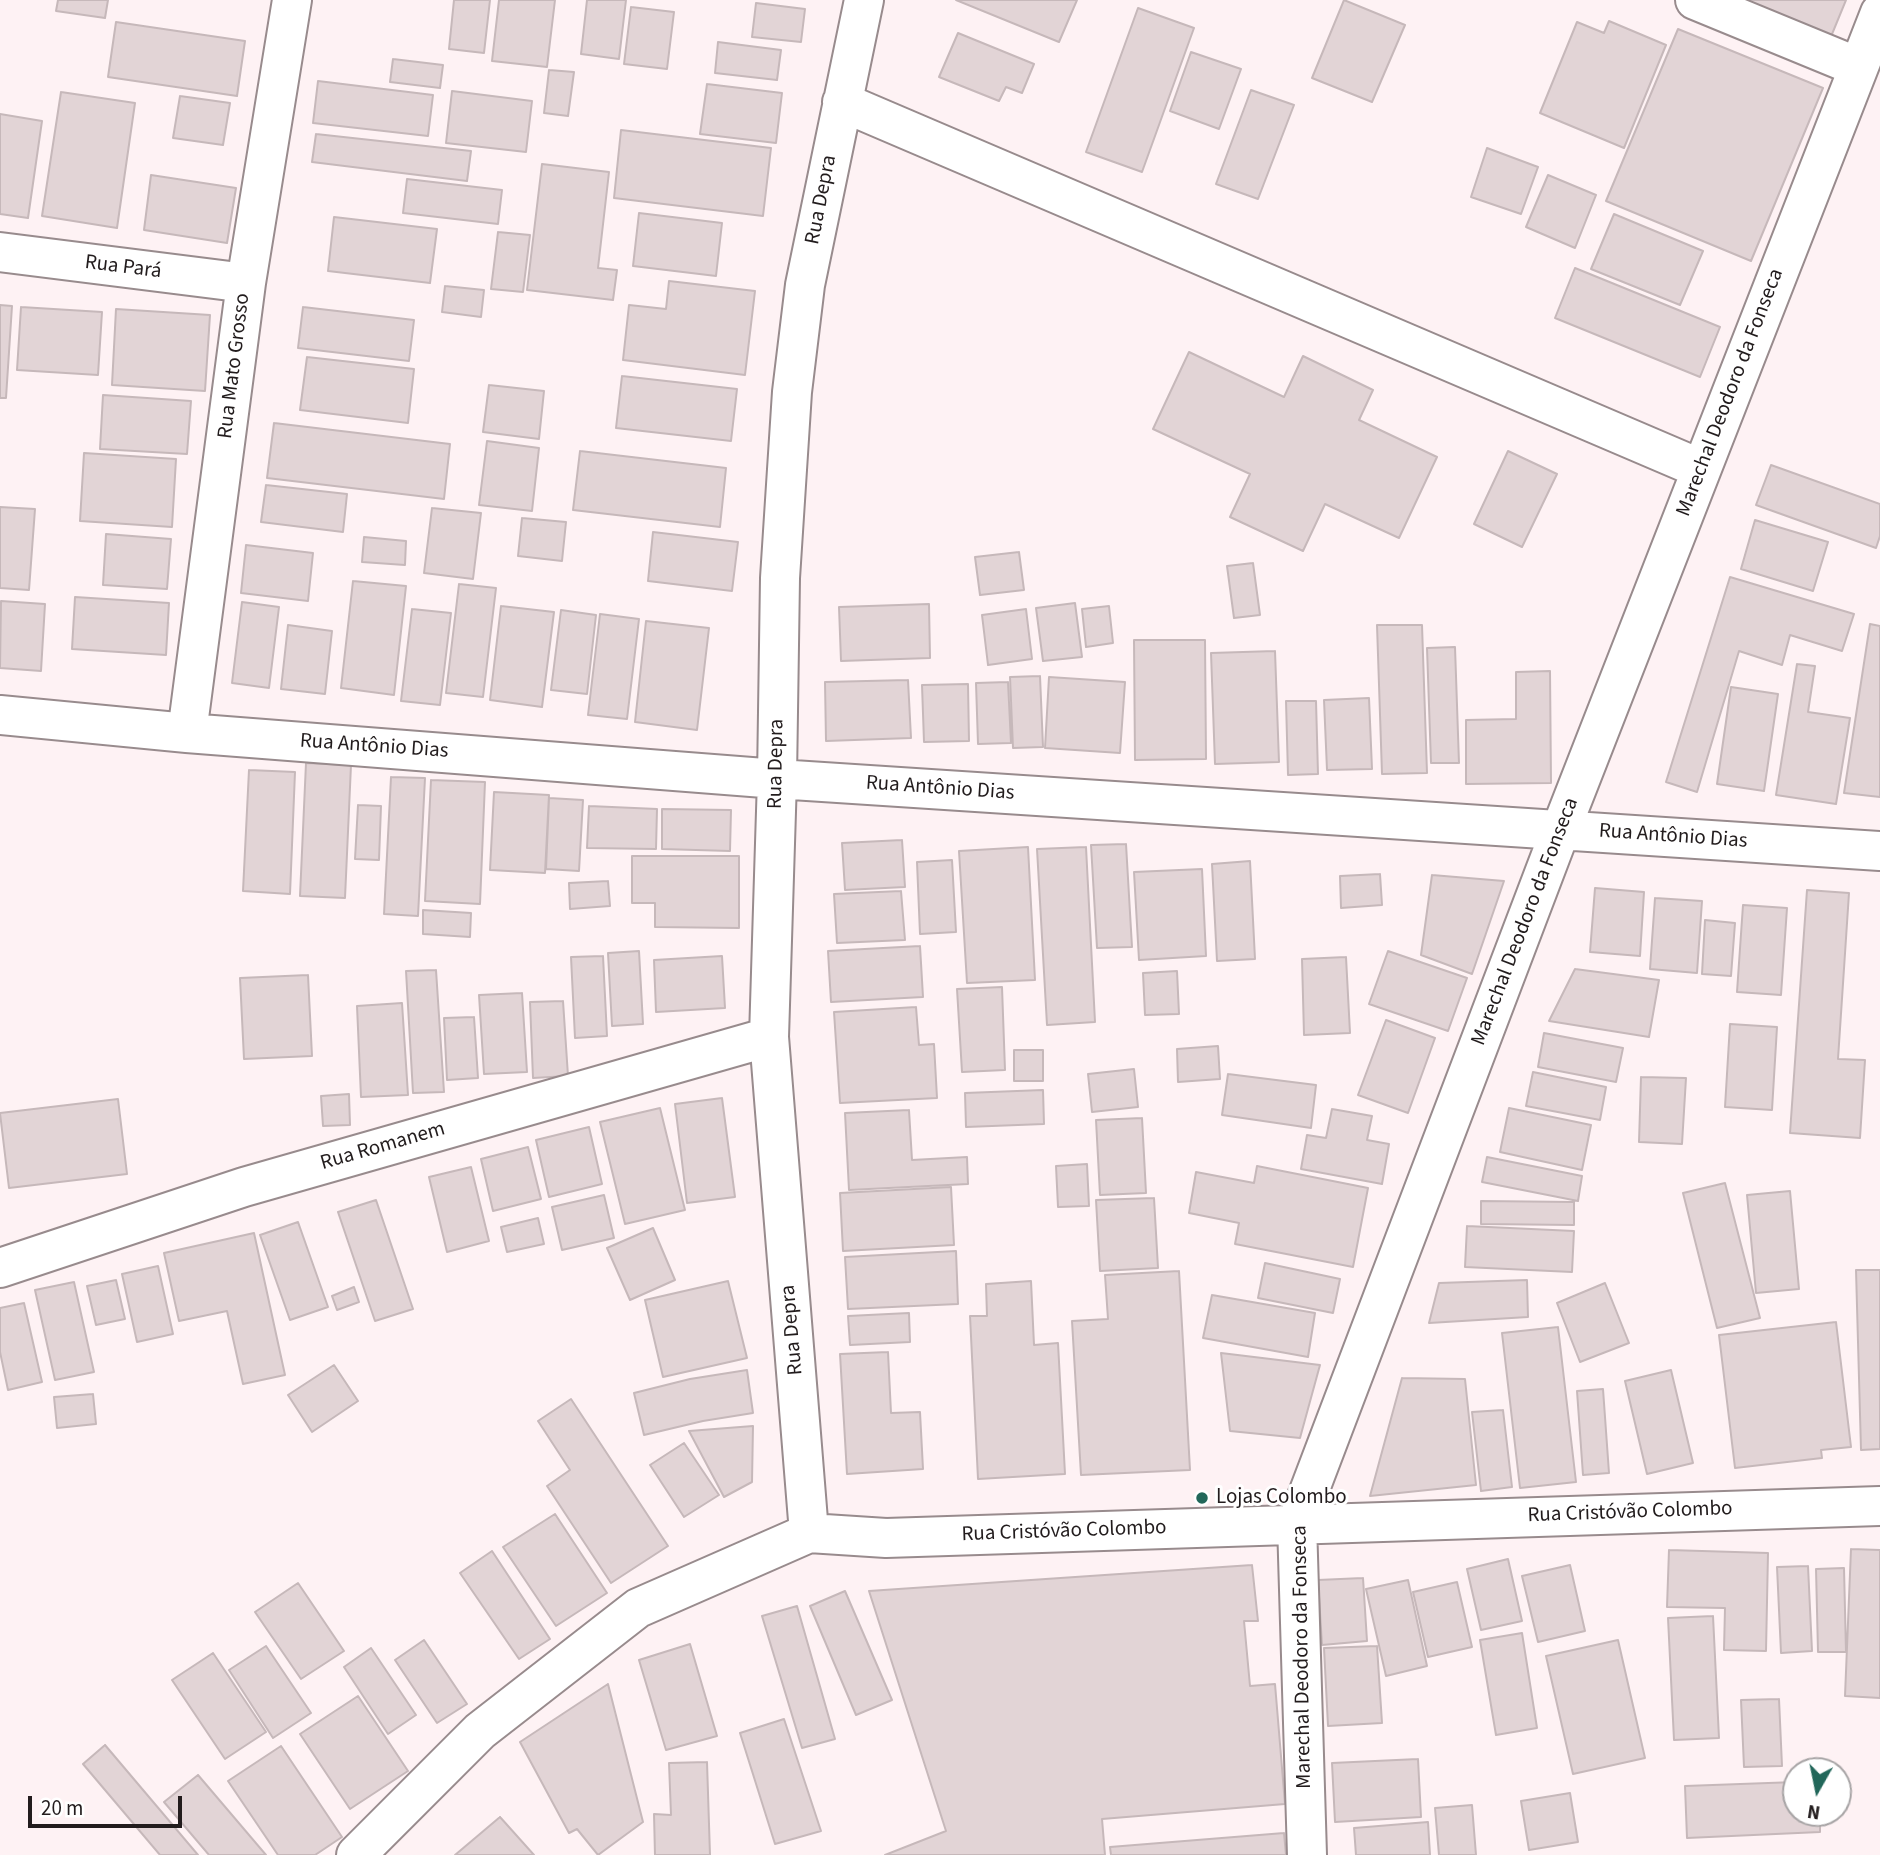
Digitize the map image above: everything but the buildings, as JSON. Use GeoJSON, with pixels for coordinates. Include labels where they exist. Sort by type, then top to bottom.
{"type":"FeatureCollection","features":[{"type":"Feature","properties":{"kind":"street","name":"Rua Mato Grosso"},"geometry":{"type":"LineString","coordinates":[[187,733],[246,284],[292,0]]}},
{"type":"Feature","properties":{"kind":"street","name":"Rua Depra"},"geometry":{"type":"LineString","coordinates":[[809,1533],[769,1037],[780,578],[792,392],[805,285],[864,0]]}},
{"type":"Feature","properties":{"kind":"street"},"geometry":{"type":"LineString","coordinates":[[1695,0],[1858,67]]}},
{"type":"Feature","properties":{"kind":"street","name":"Marechal Deodoro da Fonseca"},"geometry":{"type":"LineString","coordinates":[[1307,1855],[1297,1523],[1561,830],[1880,13]]}},
{"type":"Feature","properties":{"kind":"street"},"geometry":{"type":"LineString","coordinates":[[842,102],[1701,469]]}},
{"type":"Feature","properties":{"kind":"street","name":"Rua Pará"},"geometry":{"type":"LineString","coordinates":[[0,252],[246,284]]}},
{"type":"Feature","properties":{"kind":"street","name":"Rua Antônio Dias"},"geometry":{"type":"LineString","coordinates":[[0,715],[187,733],[777,779],[1880,851]]}},
{"type":"Feature","properties":{"kind":"street","name":"Rua Romanem"},"geometry":{"type":"LineString","coordinates":[[0,1268],[244,1187],[769,1037]]}},
{"type":"Feature","properties":{"kind":"street","name":"Rua Cristóvão Colombo"},"geometry":{"type":"LineString","coordinates":[[356,1855],[480,1731],[638,1608],[809,1533],[886,1538],[1880,1506]]}},
{"type":"Feature","properties":{"kind":"place","name":"Lojas Colombo"},"geometry":{"type":"Point","coordinates":[1202,1498]}}]}
